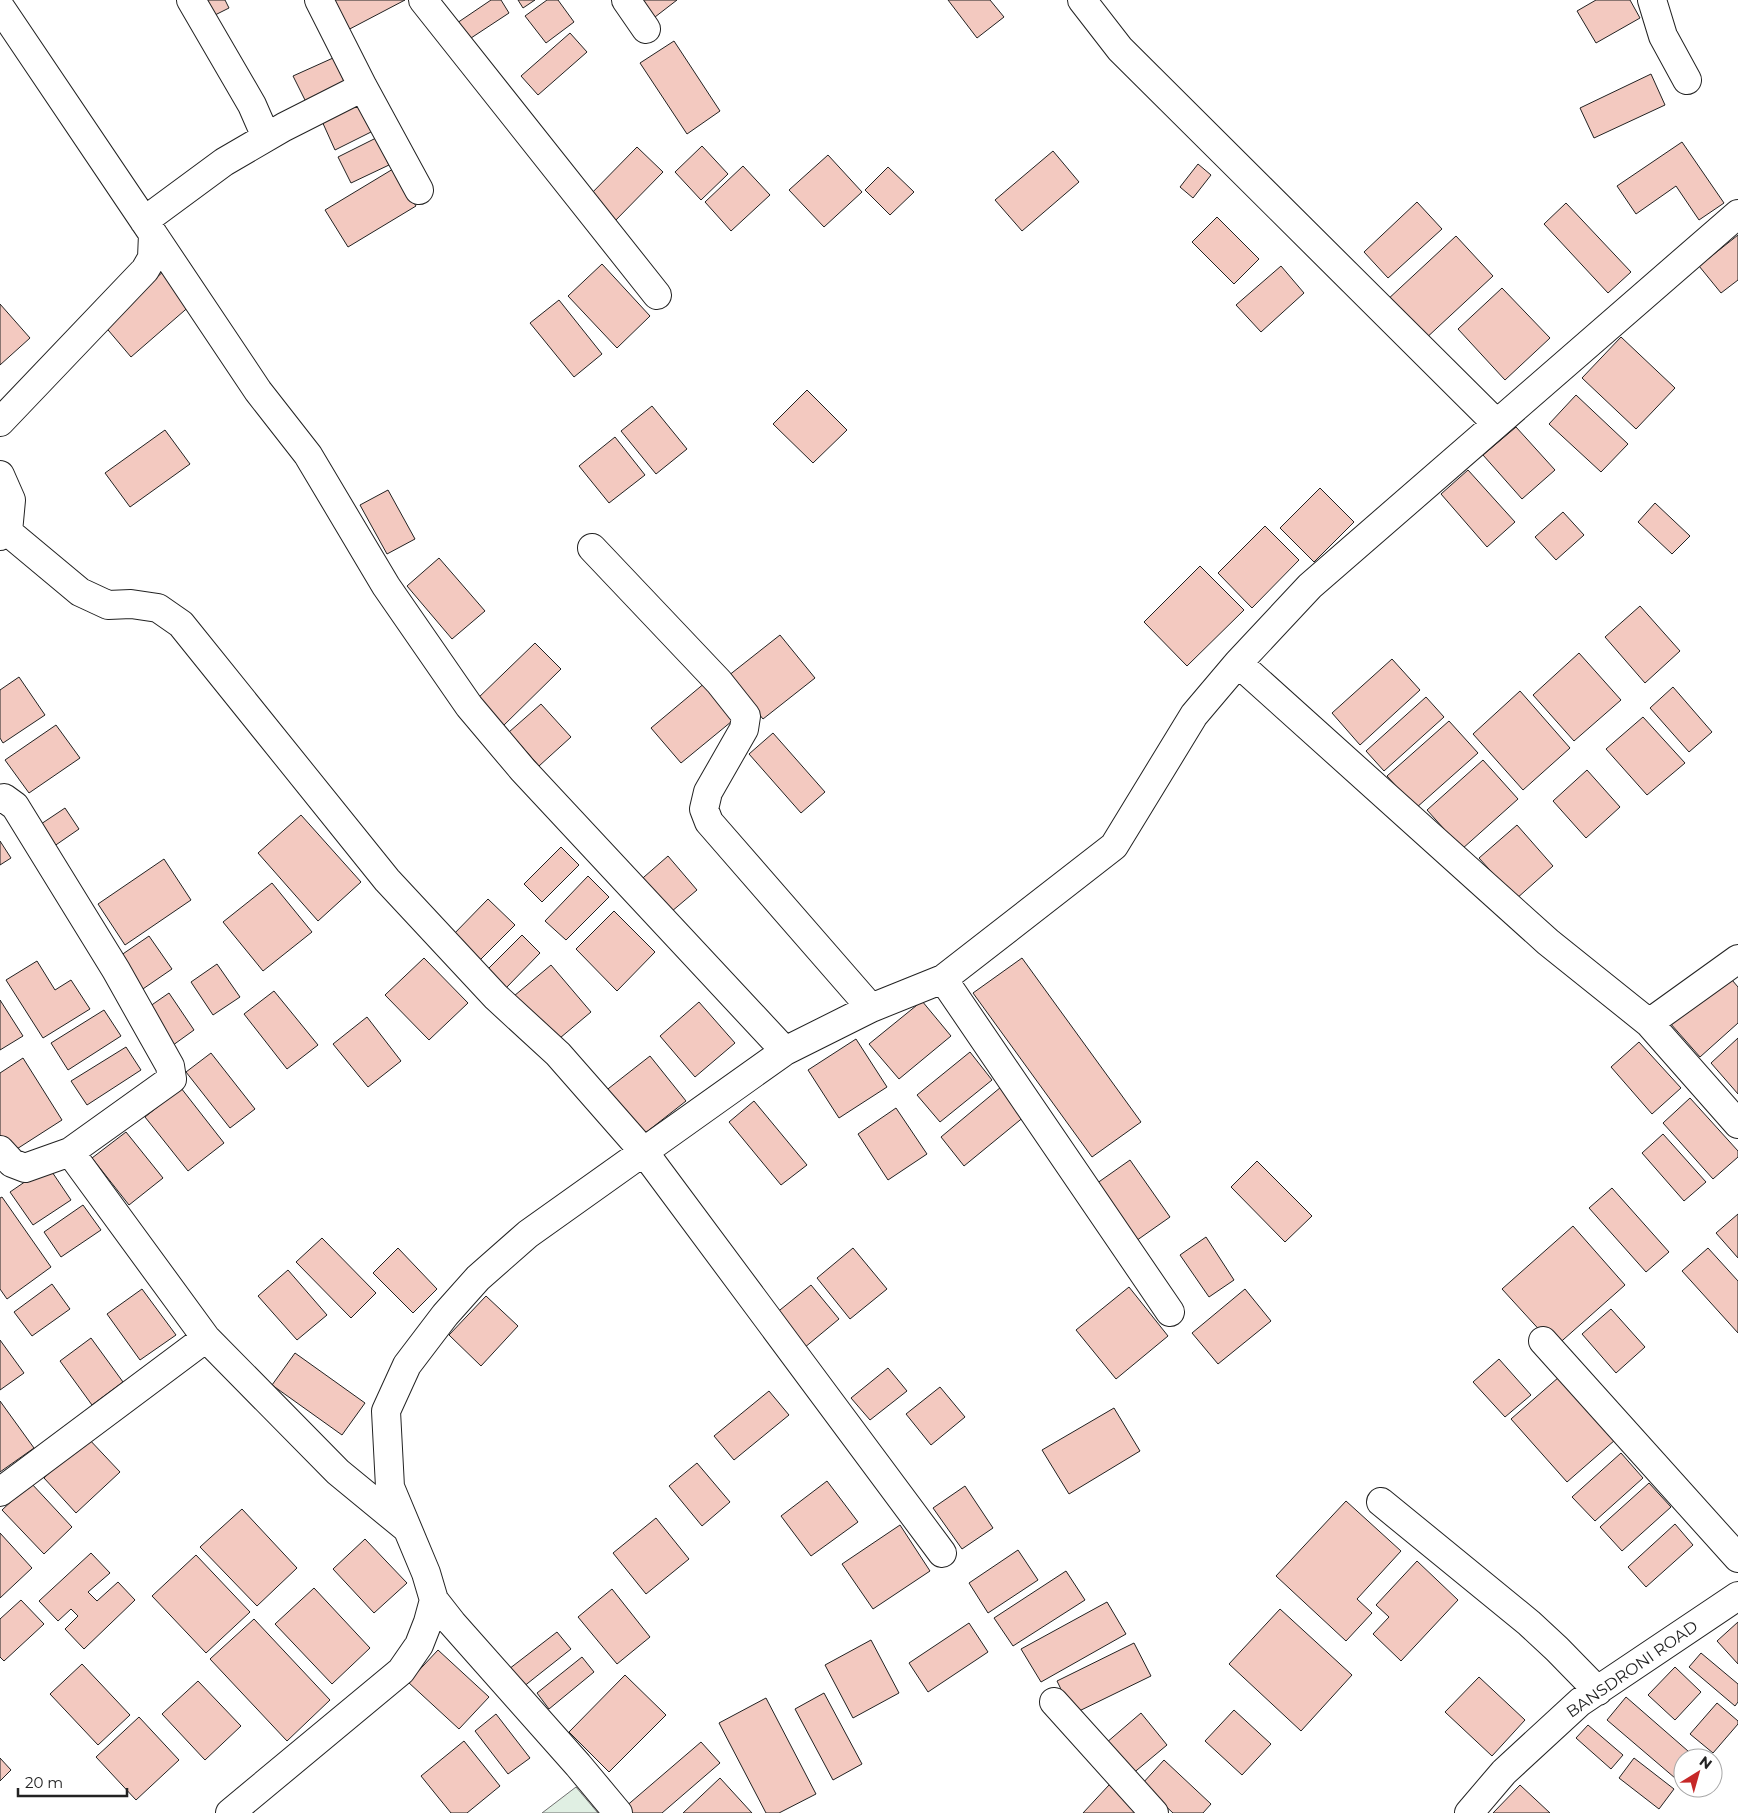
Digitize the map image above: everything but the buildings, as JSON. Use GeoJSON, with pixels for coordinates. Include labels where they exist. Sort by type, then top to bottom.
{"type":"FeatureCollection","features":[{"type":"Feature","properties":{"kind":"street"},"geometry":{"type":"LineString","coordinates":[[191,0],[252,105],[266,137]]}},
{"type":"Feature","properties":{"kind":"street"},"geometry":{"type":"LineString","coordinates":[[319,0],[363,87],[419,190]]}},
{"type":"Feature","properties":{"kind":"street"},"geometry":{"type":"LineString","coordinates":[[423,0],[657,295]]}},
{"type":"Feature","properties":{"kind":"street"},"geometry":{"type":"LineString","coordinates":[[626,0],[646,29]]}},
{"type":"Feature","properties":{"kind":"street"},"geometry":{"type":"LineString","coordinates":[[1082,0],[1120,49],[1496,423]]}},
{"type":"Feature","properties":{"kind":"street"},"geometry":{"type":"LineString","coordinates":[[1652,0],[1663,36],[1687,80]]}},
{"type":"Feature","properties":{"kind":"street"},"geometry":{"type":"LineString","coordinates":[[0,7],[258,391],[308,455],[386,586],[468,706],[523,770],[785,1051]]}},
{"type":"Feature","properties":{"kind":"street"},"geometry":{"type":"LineString","coordinates":[[149,227],[224,162],[266,137],[363,87]]}},
{"type":"Feature","properties":{"kind":"street"},"geometry":{"type":"LineString","coordinates":[[618,1813],[434,1600],[426,1573],[390,1487],[386,1411],[407,1365],[445,1315],[478,1278],[528,1234],[785,1051],[871,1008],[943,979],[1114,846],[1194,715],[1238,663],[1310,586],[1738,214]]}},
{"type":"Feature","properties":{"kind":"street"},"geometry":{"type":"LineString","coordinates":[[0,422],[144,270],[152,258],[149,227]]}},
{"type":"Feature","properties":{"kind":"street"},"geometry":{"type":"LineString","coordinates":[[0,475],[12,500],[4,534],[80,592],[108,605],[131,604],[158,608],[182,624],[387,880],[496,997],[558,1054],[644,1152],[942,1553]]}},
{"type":"Feature","properties":{"kind":"street"},"geometry":{"type":"LineString","coordinates":[[592,548],[719,682],[746,716],[744,729],[708,792],[704,809],[709,822],[871,1008]]}},
{"type":"Feature","properties":{"kind":"street"},"geometry":{"type":"LineString","coordinates":[[1238,663],[1548,942],[1649,1022],[1738,1124]]}},
{"type":"Feature","properties":{"kind":"street"},"geometry":{"type":"LineString","coordinates":[[0,798],[4,798],[14,806],[116,970],[170,1066],[172,1078],[70,1152],[25,1168],[12,1163],[0,1150]]}},
{"type":"Feature","properties":{"kind":"street"},"geometry":{"type":"LineString","coordinates":[[1649,1022],[1738,959]]}},
{"type":"Feature","properties":{"kind":"street"},"geometry":{"type":"LineString","coordinates":[[943,979],[1170,1312]]}},
{"type":"Feature","properties":{"kind":"street"},"geometry":{"type":"LineString","coordinates":[[70,1152],[206,1338],[338,1472],[408,1530]]}},
{"type":"Feature","properties":{"kind":"street"},"geometry":{"type":"LineString","coordinates":[[2,1487],[206,1338]]}},
{"type":"Feature","properties":{"kind":"street"},"geometry":{"type":"LineString","coordinates":[[1543,1341],[1738,1558]]}},
{"type":"Feature","properties":{"kind":"street"},"geometry":{"type":"LineString","coordinates":[[1381,1502],[1529,1623],[1598,1691]]}},
{"type":"Feature","properties":{"kind":"street","name":"BANSDRONI ROAD"},"geometry":{"type":"LineString","coordinates":[[1469,1813],[1504,1772],[1580,1702],[1738,1596]]}},
{"type":"Feature","properties":{"kind":"street"},"geometry":{"type":"LineString","coordinates":[[230,1813],[401,1671],[419,1645],[434,1600]]}},
{"type":"Feature","properties":{"kind":"street"},"geometry":{"type":"LineString","coordinates":[[1054,1702],[1154,1813]]}},
{"type":"Feature","properties":{"kind":"green space"},"geometry":{"type":"Polygon","coordinates":[[[576,1787],[598,1813],[542,1813],[576,1787]]]}}]}
